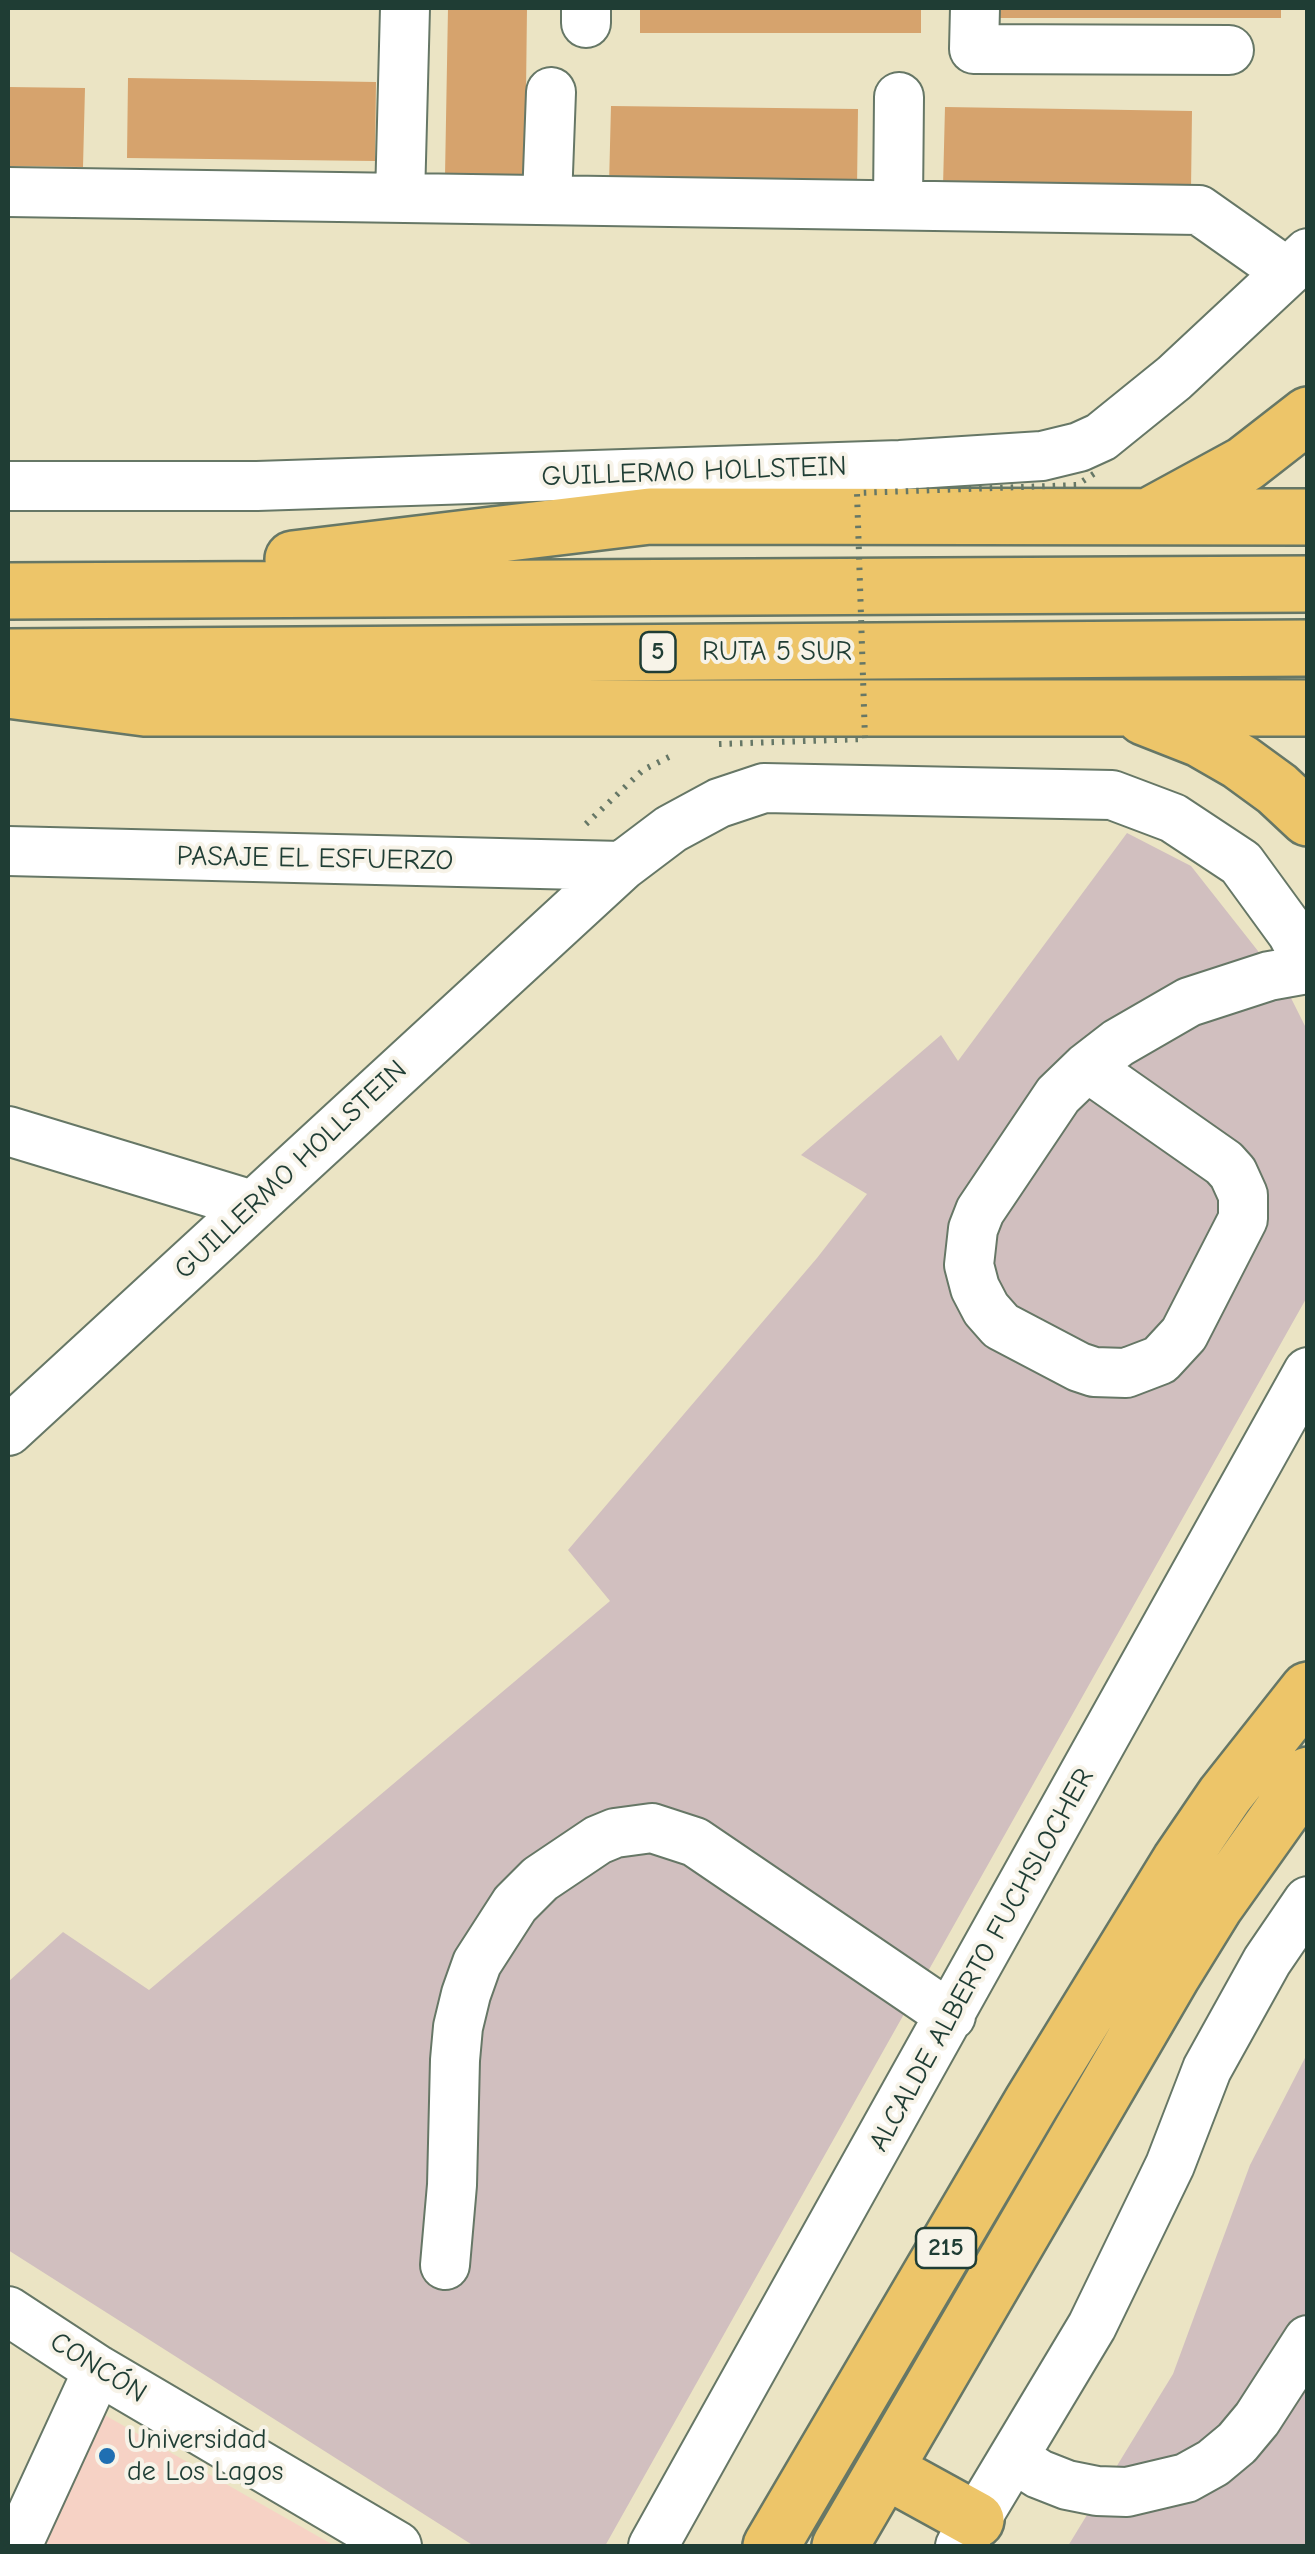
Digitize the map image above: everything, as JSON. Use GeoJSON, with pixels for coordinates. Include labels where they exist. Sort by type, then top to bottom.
{"type":"FeatureCollection","features":[{"type":"Feature","properties":{"kind":"highway"},"geometry":{"type":"LineString","coordinates":[[1148,517],[1246,464],[1308,415]]}},
{"type":"Feature","properties":{"kind":"highway"},"geometry":{"type":"LineString","coordinates":[[22,590],[650,516],[1308,517]]}},
{"type":"Feature","properties":{"kind":"highway"},"geometry":{"type":"LineString","coordinates":[[22,590],[1308,584]]}},
{"type":"Feature","properties":{"kind":"highway","name":"RUTA 5 SUR"},"geometry":{"type":"LineString","coordinates":[[8,657],[1308,648]]}},
{"type":"Feature","properties":{"kind":"highway"},"geometry":{"type":"LineString","coordinates":[[8,690],[144,708],[1308,708]]}},
{"type":"Feature","properties":{"kind":"highway"},"geometry":{"type":"LineString","coordinates":[[1113,706],[1200,739],[1240,762],[1308,818]]}},
{"type":"Feature","properties":{"kind":"highway","name":"215"},"geometry":{"type":"LineString","coordinates":[[771,2546],[1022,2119],[1180,1861],[1308,1690]]}},
{"type":"Feature","properties":{"kind":"highway","name":"215"},"geometry":{"type":"LineString","coordinates":[[840,2546],[1172,1974],[1308,1775]]}},
{"type":"Feature","properties":{"kind":"highway"},"geometry":{"type":"LineString","coordinates":[[885,2470],[968,2533]]}},
{"type":"Feature","properties":{"kind":"street"},"geometry":{"type":"LineString","coordinates":[[400,198],[404,8]]}},
{"type":"Feature","properties":{"kind":"street"},"geometry":{"type":"LineString","coordinates":[[974,8],[974,49],[1228,50]]}},
{"type":"Feature","properties":{"kind":"street"},"geometry":{"type":"LineString","coordinates":[[547,200],[552,92]]}},
{"type":"Feature","properties":{"kind":"street"},"geometry":{"type":"LineString","coordinates":[[898,204],[899,96]]}},
{"type":"Feature","properties":{"kind":"street"},"geometry":{"type":"LineString","coordinates":[[8,192],[1198,210],[1297,263]]}},
{"type":"Feature","properties":{"kind":"street","name":"GUILLERMO HOLLSTEIN"},"geometry":{"type":"LineString","coordinates":[[8,486],[256,486],[880,466],[1042,456],[1079,448],[1101,436],[1174,378],[1297,263]]}},
{"type":"Feature","properties":{"kind":"street","name":"GUILLERMO HOLLSTEIN"},"geometry":{"type":"LineString","coordinates":[[8,1430],[622,866],[671,828],[719,803],[764,788],[1112,795],[1172,818],[1241,863],[1292,933],[1308,966]]}},
{"type":"Feature","properties":{"kind":"street","name":"PASAJE EL ESFUERZO"},"geometry":{"type":"LineString","coordinates":[[8,851],[622,866]]}},
{"type":"Feature","properties":{"kind":"street"},"geometry":{"type":"LineString","coordinates":[[1087,1067],[1224,1163],[1233,1172],[1244,1196],[1243,1219],[1184,1334],[1160,1360],[1126,1373],[1094,1372],[1080,1367],[1001,1326],[974,1288],[970,1266],[973,1229],[980,1211],[1058,1095],[1087,1067],[1118,1043],[1190,1002],[1308,966]]}},
{"type":"Feature","properties":{"kind":"street"},"geometry":{"type":"LineString","coordinates":[[8,1131],[252,1205]]}},
{"type":"Feature","properties":{"kind":"street","name":"ALCALDE ALBERTO FUCHSLOCHER"},"geometry":{"type":"LineString","coordinates":[[653,2546],[1308,1372]]}},
{"type":"Feature","properties":{"kind":"street"},"geometry":{"type":"LineString","coordinates":[[445,2265],[450,2225],[455,2060],[466,1994],[486,1947],[515,1904],[568,1858],[598,1840],[615,1833],[652,1828],[695,1842],[950,2016]]}},
{"type":"Feature","properties":{"kind":"street"},"geometry":{"type":"LineString","coordinates":[[968,2533],[1092,2326],[1128,2258],[1221,2042],[1267,1961],[1308,1901]]}},
{"type":"Feature","properties":{"kind":"street","name":"CONCÓN"},"geometry":{"type":"LineString","coordinates":[[8,2310],[98,2370],[397,2546]]}},
{"type":"Feature","properties":{"kind":"street"},"geometry":{"type":"LineString","coordinates":[[1014,2458],[1067,2486],[1097,2491],[1127,2492],[1186,2478],[1237,2443],[1257,2420],[1308,2340]]}},
{"type":"Feature","properties":{"kind":"street"},"geometry":{"type":"LineString","coordinates":[[16,2546],[98,2370]]}},
{"type":"Feature","properties":{"kind":"path"},"geometry":{"type":"LineString","coordinates":[[704,748],[719,744],[865,739],[857,492],[1077,485],[1098,471]]}},
{"type":"Feature","properties":{"kind":"path"},"geometry":{"type":"LineString","coordinates":[[565,865],[574,840],[597,811],[642,770],[676,754]]}},
{"type":"Feature","properties":{"kind":"shaded area"},"geometry":{"type":"Polygon","coordinates":[[[1127,833],[1191,866],[1284,984],[1307,1030],[1307,1297],[605,2546],[474,2546],[8,2250],[8,1982],[63,1932],[149,1990],[610,1601],[568,1550],[867,1194],[801,1155],[941,1035],[958,1061],[1127,833]]]}},
{"type":"Feature","properties":{"kind":"shaded area"},"geometry":{"type":"Polygon","coordinates":[[[1307,2054],[1307,2546],[1068,2546],[1173,2374],[1250,2165],[1307,2054]]]}},
{"type":"Feature","properties":{"kind":"shaded area","name":"Universidad de Los Lagos"},"geometry":{"type":"Polygon","coordinates":[[[66,2393],[335,2546],[8,2546],[66,2393]]]}},
{"type":"Feature","properties":{"kind":"building"},"geometry":{"type":"Polygon","coordinates":[[[448,8],[527,8],[525,177],[445,176],[448,8]]]}},
{"type":"Feature","properties":{"kind":"building"},"geometry":{"type":"Polygon","coordinates":[[[640,8],[921,8],[921,33],[640,33],[640,8]]]}},
{"type":"Feature","properties":{"kind":"building"},"geometry":{"type":"Polygon","coordinates":[[[999,8],[1281,8],[1281,18],[999,18],[999,8]]]}},
{"type":"Feature","properties":{"kind":"building"},"geometry":{"type":"Polygon","coordinates":[[[128,78],[376,82],[375,161],[127,158],[128,78]]]}},
{"type":"Feature","properties":{"kind":"building"},"geometry":{"type":"Polygon","coordinates":[[[8,87],[85,88],[83,167],[8,166],[8,87]]]}},
{"type":"Feature","properties":{"kind":"building"},"geometry":{"type":"Polygon","coordinates":[[[611,106],[858,109],[857,188],[609,185],[611,106]]]}},
{"type":"Feature","properties":{"kind":"building"},"geometry":{"type":"Polygon","coordinates":[[[945,107],[1192,111],[1191,190],[943,187],[945,107]]]}},
{"type":"Feature","properties":{"kind":"place","name":"Universidad de Los Lagos"},"geometry":{"type":"Point","coordinates":[107,2456]}}]}
